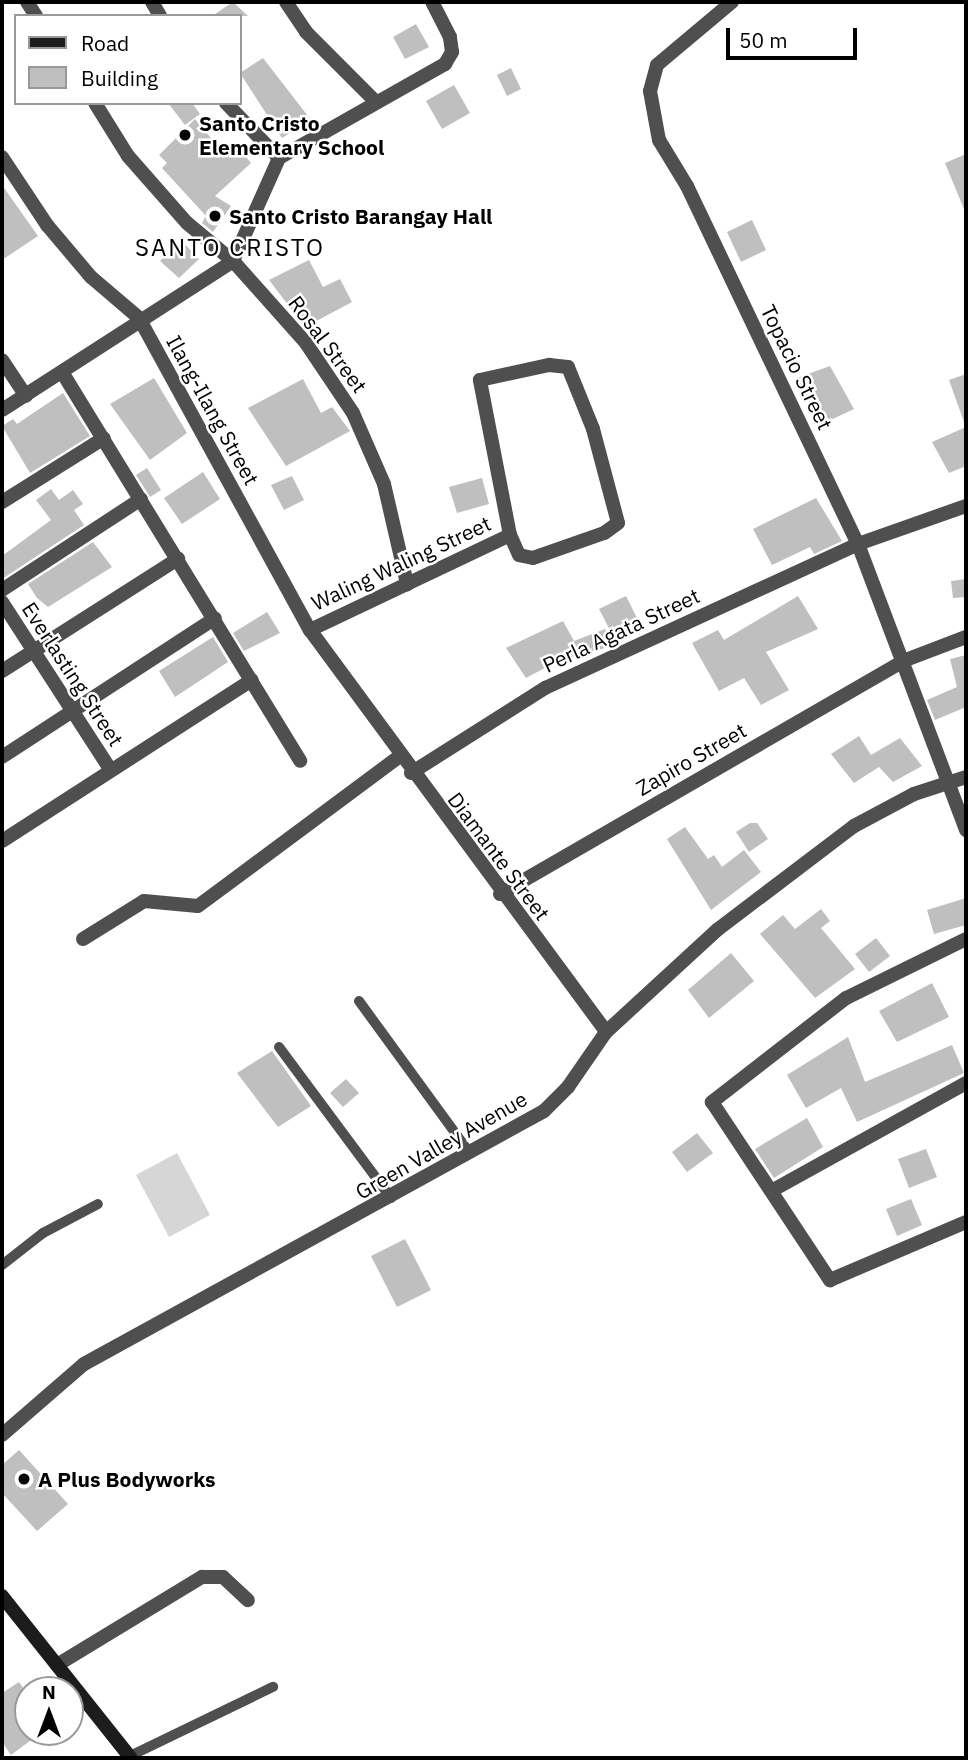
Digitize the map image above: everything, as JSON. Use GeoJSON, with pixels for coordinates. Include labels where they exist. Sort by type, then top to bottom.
{"type":"FeatureCollection","features":[{"type":"Feature","properties":{"kind":"main road"},"geometry":{"type":"LineString","coordinates":[[2,1596],[130,1757]]}},
{"type":"Feature","properties":{"kind":"street"},"geometry":{"type":"LineString","coordinates":[[286,2],[306,32],[374,100]]}},
{"type":"Feature","properties":{"kind":"street"},"geometry":{"type":"LineString","coordinates":[[2,410],[139,318],[233,261],[279,158],[374,100],[445,64],[452,52],[432,2]]}},
{"type":"Feature","properties":{"kind":"street","name":"Topacio Street"},"geometry":{"type":"LineString","coordinates":[[732,2],[657,65],[650,91],[659,140],[687,187],[858,544],[966,830]]}},
{"type":"Feature","properties":{"kind":"street","name":"Rosal Street"},"geometry":{"type":"LineString","coordinates":[[95,105],[136,166],[187,223],[233,261],[306,343],[353,413],[384,484],[407,584]]}},
{"type":"Feature","properties":{"kind":"street"},"geometry":{"type":"LineString","coordinates":[[228,105],[279,158]]}},
{"type":"Feature","properties":{"kind":"street","name":"Ilang-Ilang Street"},"geometry":{"type":"LineString","coordinates":[[2,157],[56,236],[91,277],[139,318],[310,630],[363,703]]}},
{"type":"Feature","properties":{"kind":"street"},"geometry":{"type":"LineString","coordinates":[[2,360],[26,396]]}},
{"type":"Feature","properties":{"kind":"street"},"geometry":{"type":"LineString","coordinates":[[549,365],[568,368],[593,429],[618,523],[533,558],[519,555],[510,535],[480,380],[549,365]]}},
{"type":"Feature","properties":{"kind":"street"},"geometry":{"type":"LineString","coordinates":[[62,372],[215,618],[300,761]]}},
{"type":"Feature","properties":{"kind":"street"},"geometry":{"type":"LineString","coordinates":[[2,502],[104,439]]}},
{"type":"Feature","properties":{"kind":"street"},"geometry":{"type":"LineString","coordinates":[[2,590],[141,499]]}},
{"type":"Feature","properties":{"kind":"street","name":"Perla Agata Street"},"geometry":{"type":"LineString","coordinates":[[411,773],[545,688],[858,544],[966,506]]}},
{"type":"Feature","properties":{"kind":"street","name":"Waling Waling Street"},"geometry":{"type":"LineString","coordinates":[[310,630],[510,535]]}},
{"type":"Feature","properties":{"kind":"street"},"geometry":{"type":"LineString","coordinates":[[2,671],[178,559]]}},
{"type":"Feature","properties":{"kind":"street","name":"Everlasting Street"},"geometry":{"type":"LineString","coordinates":[[2,602],[110,769]]}},
{"type":"Feature","properties":{"kind":"street"},"geometry":{"type":"LineString","coordinates":[[2,757],[215,618]]}},
{"type":"Feature","properties":{"kind":"street","name":"Zapiro Street"},"geometry":{"type":"LineString","coordinates":[[500,894],[903,661],[966,638]]}},
{"type":"Feature","properties":{"kind":"street"},"geometry":{"type":"LineString","coordinates":[[2,841],[252,680]]}},
{"type":"Feature","properties":{"kind":"street","name":"Diamante Street"},"geometry":{"type":"LineString","coordinates":[[363,703],[500,894],[606,1032]]}},
{"type":"Feature","properties":{"kind":"street"},"geometry":{"type":"LineString","coordinates":[[83,939],[144,901],[198,906],[401,755]]}},
{"type":"Feature","properties":{"kind":"street","name":"Green Valley Avenue"},"geometry":{"type":"LineString","coordinates":[[2,1434],[84,1364],[391,1198],[544,1111],[568,1087],[606,1032],[717,930],[854,825],[946,782],[966,777]]}},
{"type":"Feature","properties":{"kind":"street"},"geometry":{"type":"LineString","coordinates":[[966,939],[846,998],[712,1102],[773,1190],[830,1280],[966,1222]]}},
{"type":"Feature","properties":{"kind":"street"},"geometry":{"type":"LineString","coordinates":[[773,1190],[966,1083]]}},
{"type":"Feature","properties":{"kind":"street"},"geometry":{"type":"LineString","coordinates":[[57,1665],[202,1577],[223,1577],[248,1600]]}},
{"type":"Feature","properties":{"kind":"lane"},"geometry":{"type":"LineString","coordinates":[[359,1001],[470,1153]]}},
{"type":"Feature","properties":{"kind":"lane"},"geometry":{"type":"LineString","coordinates":[[279,1046],[391,1198]]}},
{"type":"Feature","properties":{"kind":"lane"},"geometry":{"type":"LineString","coordinates":[[2,1265],[98,1203]]}},
{"type":"Feature","properties":{"kind":"lane"},"geometry":{"type":"LineString","coordinates":[[130,1757],[273,1686]]}},
{"type":"Feature","properties":{"kind":"shaded area"},"geometry":{"type":"Polygon","coordinates":[[[177,1153],[210,1215],[169,1237],[136,1175],[177,1153]]]}},
{"type":"Feature","properties":{"kind":"building"},"geometry":{"type":"Polygon","coordinates":[[[233,2],[248,16],[242,14],[215,14],[233,2]]]}},
{"type":"Feature","properties":{"kind":"building"},"geometry":{"type":"Polygon","coordinates":[[[416,24],[429,47],[405,59],[393,37],[416,24]]]}},
{"type":"Feature","properties":{"kind":"building"},"geometry":{"type":"Polygon","coordinates":[[[263,58],[311,120],[282,138],[242,76],[242,72],[263,58]]]}},
{"type":"Feature","properties":{"kind":"building"},"geometry":{"type":"Polygon","coordinates":[[[511,68],[521,89],[507,96],[497,75],[511,68]]]}},
{"type":"Feature","properties":{"kind":"building"},"geometry":{"type":"Polygon","coordinates":[[[454,85],[470,113],[442,129],[426,101],[454,85]]]}},
{"type":"Feature","properties":{"kind":"building"},"geometry":{"type":"Polygon","coordinates":[[[170,105],[193,105],[200,114],[185,125],[170,105]]]}},
{"type":"Feature","properties":{"kind":"building"},"geometry":{"type":"Polygon","coordinates":[[[195,119],[226,156],[237,146],[251,163],[215,196],[231,206],[213,232],[202,223],[206,216],[162,168],[167,163],[159,155],[195,119]]]}},
{"type":"Feature","properties":{"kind":"building"},"geometry":{"type":"Polygon","coordinates":[[[966,154],[966,214],[945,163],[966,154]]]}},
{"type":"Feature","properties":{"kind":"building"},"geometry":{"type":"Polygon","coordinates":[[[2,185],[38,236],[2,260],[2,185]]]}},
{"type":"Feature","properties":{"kind":"building"},"geometry":{"type":"Polygon","coordinates":[[[752,220],[766,250],[741,262],[727,232],[752,220]]]}},
{"type":"Feature","properties":{"kind":"building"},"geometry":{"type":"Polygon","coordinates":[[[181,240],[199,259],[179,278],[160,261],[181,240]]]}},
{"type":"Feature","properties":{"kind":"building"},"geometry":{"type":"Polygon","coordinates":[[[309,260],[323,287],[340,279],[352,302],[305,327],[269,280],[309,260]]]}},
{"type":"Feature","properties":{"kind":"building"},"geometry":{"type":"Polygon","coordinates":[[[830,366],[854,409],[822,424],[797,378],[830,366]]]}},
{"type":"Feature","properties":{"kind":"building"},"geometry":{"type":"Polygon","coordinates":[[[966,374],[966,422],[964,422],[949,380],[966,374]]]}},
{"type":"Feature","properties":{"kind":"building"},"geometry":{"type":"Polygon","coordinates":[[[154,378],[187,433],[150,460],[110,404],[154,378]]]}},
{"type":"Feature","properties":{"kind":"building"},"geometry":{"type":"Polygon","coordinates":[[[303,379],[321,413],[332,407],[350,431],[286,466],[248,408],[303,379]]]}},
{"type":"Feature","properties":{"kind":"building"},"geometry":{"type":"Polygon","coordinates":[[[63,393],[90,436],[30,473],[2,426],[13,419],[17,424],[63,393]]]}},
{"type":"Feature","properties":{"kind":"building"},"geometry":{"type":"Polygon","coordinates":[[[966,427],[966,466],[949,473],[932,442],[966,427]]]}},
{"type":"Feature","properties":{"kind":"building"},"geometry":{"type":"Polygon","coordinates":[[[147,468],[161,490],[150,497],[136,475],[147,468]]]}},
{"type":"Feature","properties":{"kind":"building"},"geometry":{"type":"Polygon","coordinates":[[[203,472],[220,499],[182,524],[164,498],[203,472]]]}},
{"type":"Feature","properties":{"kind":"building"},"geometry":{"type":"Polygon","coordinates":[[[292,476],[304,500],[284,510],[271,485],[292,476]]]}},
{"type":"Feature","properties":{"kind":"building"},"geometry":{"type":"Polygon","coordinates":[[[482,478],[489,504],[457,513],[449,487],[482,478]]]}},
{"type":"Feature","properties":{"kind":"building"},"geometry":{"type":"Polygon","coordinates":[[[51,489],[59,500],[73,490],[83,504],[74,510],[84,525],[2,579],[2,556],[51,520],[36,500],[51,489]]]}},
{"type":"Feature","properties":{"kind":"building"},"geometry":{"type":"Polygon","coordinates":[[[816,498],[842,541],[814,554],[810,547],[772,565],[753,529],[816,498]]]}},
{"type":"Feature","properties":{"kind":"building"},"geometry":{"type":"Polygon","coordinates":[[[93,542],[112,567],[48,607],[37,598],[28,584],[93,542]]]}},
{"type":"Feature","properties":{"kind":"building"},"geometry":{"type":"Polygon","coordinates":[[[966,579],[966,597],[953,598],[951,581],[966,579]]]}},
{"type":"Feature","properties":{"kind":"building"},"geometry":{"type":"Polygon","coordinates":[[[626,596],[639,622],[612,634],[599,609],[626,596]]]}},
{"type":"Feature","properties":{"kind":"building"},"geometry":{"type":"Polygon","coordinates":[[[798,596],[818,629],[766,652],[789,690],[761,705],[744,678],[719,691],[692,643],[718,630],[724,640],[798,596]]]}},
{"type":"Feature","properties":{"kind":"building"},"geometry":{"type":"Polygon","coordinates":[[[267,612],[280,633],[244,651],[233,633],[267,612]]]}},
{"type":"Feature","properties":{"kind":"building"},"geometry":{"type":"Polygon","coordinates":[[[563,621],[574,641],[605,629],[616,645],[558,661],[526,678],[506,648],[563,621]]]}},
{"type":"Feature","properties":{"kind":"building"},"geometry":{"type":"Polygon","coordinates":[[[213,637],[228,662],[175,697],[159,671],[213,637]]]}},
{"type":"Feature","properties":{"kind":"building"},"geometry":{"type":"Polygon","coordinates":[[[966,655],[966,707],[935,720],[927,700],[957,687],[950,659],[966,655]]]}},
{"type":"Feature","properties":{"kind":"building"},"geometry":{"type":"Polygon","coordinates":[[[859,736],[871,755],[900,738],[922,766],[893,782],[879,767],[854,783],[831,754],[859,736]]]}},
{"type":"Feature","properties":{"kind":"building"},"geometry":{"type":"Polygon","coordinates":[[[750,823],[757,823],[768,839],[749,852],[736,832],[750,823]]]}},
{"type":"Feature","properties":{"kind":"building"},"geometry":{"type":"Polygon","coordinates":[[[685,827],[708,859],[714,855],[722,867],[744,850],[761,872],[711,910],[667,839],[685,827]]]}},
{"type":"Feature","properties":{"kind":"building"},"geometry":{"type":"Polygon","coordinates":[[[966,898],[966,925],[934,934],[927,910],[966,898]]]}},
{"type":"Feature","properties":{"kind":"building"},"geometry":{"type":"Polygon","coordinates":[[[821,909],[830,921],[821,928],[855,969],[815,998],[760,934],[783,915],[795,929],[821,909]]]}},
{"type":"Feature","properties":{"kind":"building"},"geometry":{"type":"Polygon","coordinates":[[[876,938],[890,956],[869,972],[855,954],[876,938]]]}},
{"type":"Feature","properties":{"kind":"building"},"geometry":{"type":"Polygon","coordinates":[[[731,953],[754,981],[709,1018],[688,990],[731,953]]]}},
{"type":"Feature","properties":{"kind":"building"},"geometry":{"type":"Polygon","coordinates":[[[932,983],[949,1017],[897,1042],[879,1011],[932,983]]]}},
{"type":"Feature","properties":{"kind":"building"},"geometry":{"type":"Polygon","coordinates":[[[848,1037],[865,1082],[952,1045],[964,1073],[857,1122],[841,1088],[806,1108],[787,1075],[848,1037]]]}},
{"type":"Feature","properties":{"kind":"building"},"geometry":{"type":"Polygon","coordinates":[[[272,1051],[311,1106],[278,1127],[237,1073],[272,1051]]]}},
{"type":"Feature","properties":{"kind":"building"},"geometry":{"type":"Polygon","coordinates":[[[346,1079],[359,1093],[343,1107],[330,1093],[346,1079]]]}},
{"type":"Feature","properties":{"kind":"building"},"geometry":{"type":"Polygon","coordinates":[[[807,1118],[823,1147],[774,1178],[755,1149],[807,1118]]]}},
{"type":"Feature","properties":{"kind":"building"},"geometry":{"type":"Polygon","coordinates":[[[697,1133],[713,1153],[687,1172],[672,1152],[697,1133]]]}},
{"type":"Feature","properties":{"kind":"building"},"geometry":{"type":"Polygon","coordinates":[[[926,1149],[937,1177],[909,1188],[898,1159],[926,1149]]]}},
{"type":"Feature","properties":{"kind":"building"},"geometry":{"type":"Polygon","coordinates":[[[911,1199],[922,1225],[897,1236],[886,1209],[911,1199]]]}},
{"type":"Feature","properties":{"kind":"building"},"geometry":{"type":"Polygon","coordinates":[[[405,1239],[431,1290],[397,1307],[371,1256],[405,1239]]]}},
{"type":"Feature","properties":{"kind":"building","name":"A Plus Bodyworks"},"geometry":{"type":"Polygon","coordinates":[[[19,1450],[68,1504],[37,1531],[2,1493],[2,1465],[19,1450]]]}},
{"type":"Feature","properties":{"kind":"building"},"geometry":{"type":"Polygon","coordinates":[[[14,1685],[14,1746],[23,1746],[11,1755],[2,1742],[2,1693],[14,1685]]]}},
{"type":"Feature","properties":{"kind":"place","name":"Santo Cristo Elementary School"},"geometry":{"type":"Point","coordinates":[185,135]}},
{"type":"Feature","properties":{"kind":"place","name":"Santo Cristo Barangay Hall"},"geometry":{"type":"Point","coordinates":[215,216]}},
{"type":"Feature","properties":{"kind":"place","name":"A Plus Bodyworks"},"geometry":{"type":"Point","coordinates":[24,1479]}},
{"type":"Feature","properties":{"kind":"district","name":"SANTO CRISTO"},"geometry":{"type":"Point","coordinates":[230,248]}}]}
